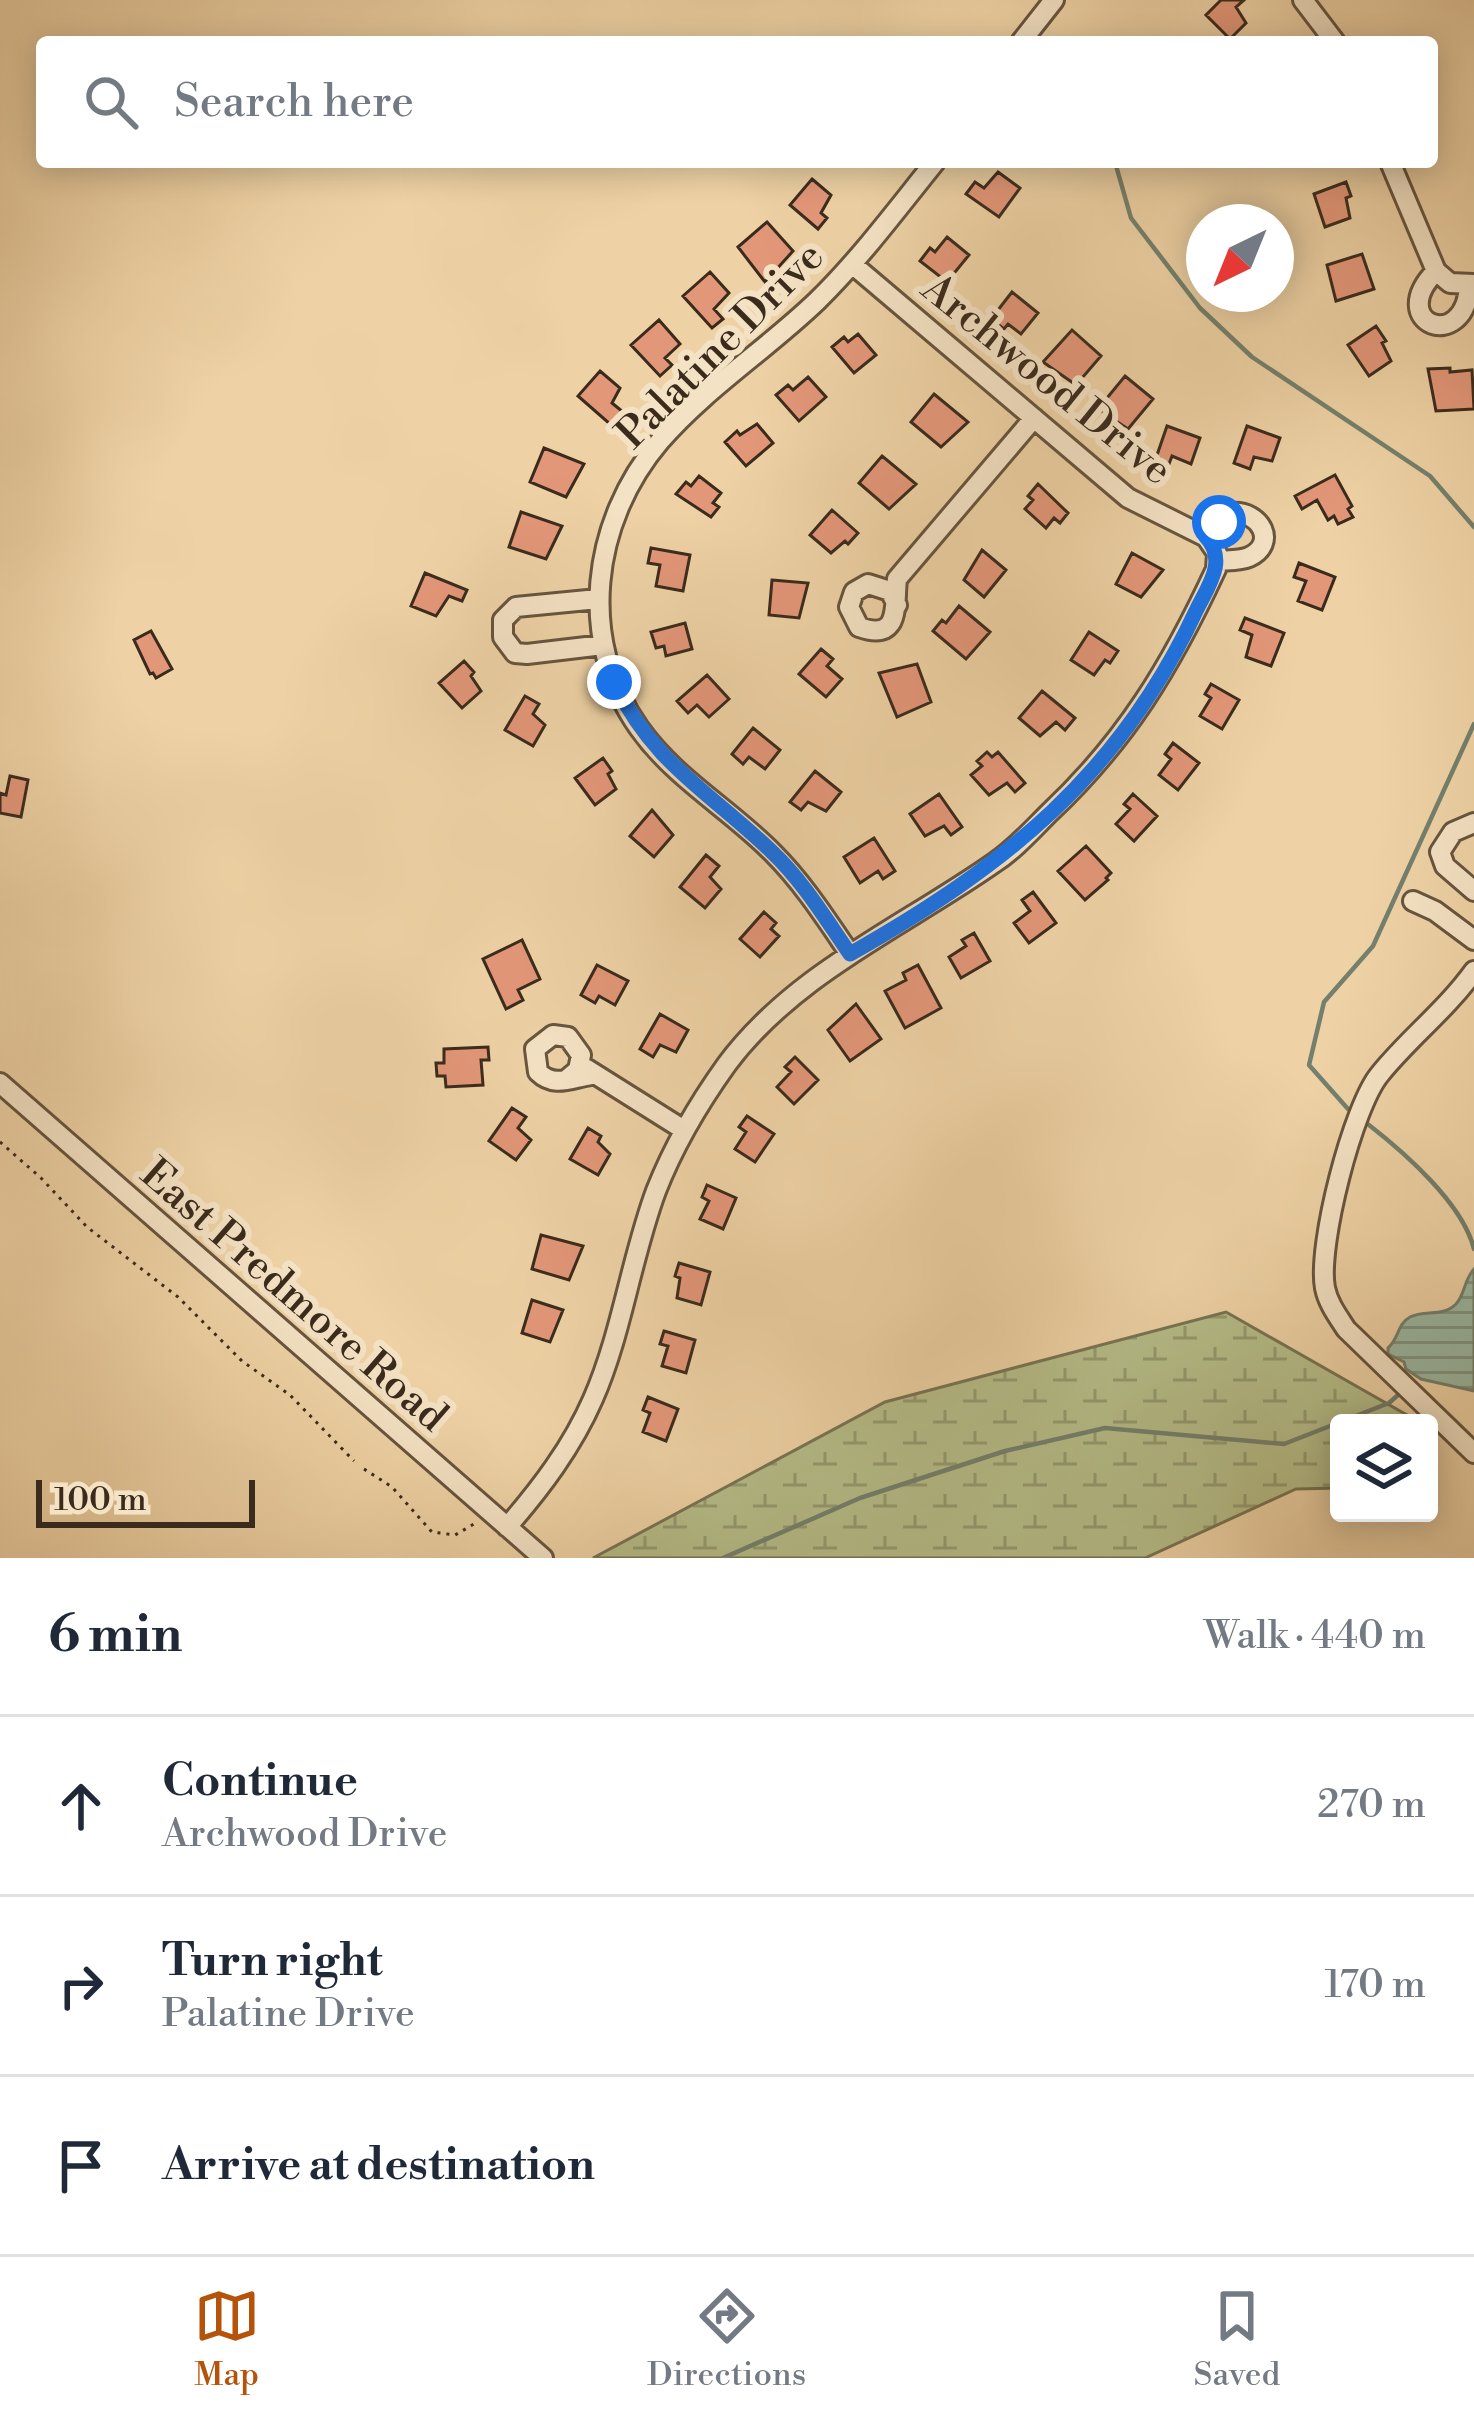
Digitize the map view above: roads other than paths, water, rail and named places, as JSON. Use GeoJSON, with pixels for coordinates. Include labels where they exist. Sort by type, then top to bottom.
{"type":"FeatureCollection","features":[{"type":"Feature","properties":{"kind":"street"},"geometry":{"type":"LineString","coordinates":[[1026,36],[1054,0]]}},
{"type":"Feature","properties":{"kind":"street"},"geometry":{"type":"LineString","coordinates":[[1303,0],[1330,36]]}},
{"type":"Feature","properties":{"kind":"street","name":"Palatine Drive"},"geometry":{"type":"LineString","coordinates":[[850,954],[807,891],[771,850],[656,750],[625,704],[603,645],[598,599],[608,536],[640,467],[662,439],[819,299],[930,168]]}},
{"type":"Feature","properties":{"kind":"street"},"geometry":{"type":"LineString","coordinates":[[1393,168],[1436,271],[1450,283],[1472,284],[1456,320],[1448,326],[1435,326],[1421,315],[1417,301],[1436,271]]}},
{"type":"Feature","properties":{"kind":"street","name":"Archwood Drive"},"geometry":{"type":"LineString","coordinates":[[851,264],[1129,498],[1206,537]]}},
{"type":"Feature","properties":{"kind":"street"},"geometry":{"type":"LineString","coordinates":[[898,579],[854,592],[849,607],[853,622],[866,631],[882,630],[893,620],[898,579],[1034,418]]}},
{"type":"Feature","properties":{"kind":"street"},"geometry":{"type":"LineString","coordinates":[[507,1527],[552,1472],[593,1398],[655,1195],[684,1130],[729,1062],[771,1012],[850,954],[1000,860],[1084,780],[1139,714],[1163,676],[1217,561],[1206,537],[1231,513],[1246,512],[1259,522],[1263,538],[1256,552],[1242,560],[1217,561]]}},
{"type":"Feature","properties":{"kind":"street"},"geometry":{"type":"LineString","coordinates":[[876,584],[890,591],[896,605]]}},
{"type":"Feature","properties":{"kind":"street"},"geometry":{"type":"LineString","coordinates":[[598,599],[516,607],[503,620],[502,630],[507,645],[527,654],[603,645]]}},
{"type":"Feature","properties":{"kind":"street"},"geometry":{"type":"LineString","coordinates":[[1474,823],[1453,832],[1440,852],[1445,866],[1474,891]]}},
{"type":"Feature","properties":{"kind":"street"},"geometry":{"type":"LineString","coordinates":[[1413,902],[1435,911],[1474,940]]}},
{"type":"Feature","properties":{"kind":"street"},"geometry":{"type":"LineString","coordinates":[[1474,970],[1430,1025],[1378,1075],[1365,1096],[1331,1205],[1324,1280],[1331,1307],[1346,1329],[1474,1453]]}},
{"type":"Feature","properties":{"kind":"street"},"geometry":{"type":"LineString","coordinates":[[591,1075],[550,1081],[538,1072],[535,1049],[545,1037],[560,1034],[574,1041],[591,1075],[684,1130]]}},
{"type":"Feature","properties":{"kind":"street"},"geometry":{"type":"LineString","coordinates":[[566,1080],[578,1070],[581,1055]]}},
{"type":"Feature","properties":{"kind":"street","name":"East Predmore Road"},"geometry":{"type":"LineString","coordinates":[[0,1083],[543,1558]]}},
{"type":"Feature","properties":{"kind":"waterway"},"geometry":{"type":"LineString","coordinates":[[1117,168],[1131,218],[1200,308],[1252,357],[1430,476],[1474,527]]}},
{"type":"Feature","properties":{"kind":"waterway"},"geometry":{"type":"LineString","coordinates":[[1348,1109],[1309,1065],[1324,1002],[1373,946],[1474,724]]}},
{"type":"Feature","properties":{"kind":"waterway"},"geometry":{"type":"LineString","coordinates":[[1369,1125],[1445,1197],[1474,1249]]}},
{"type":"Feature","properties":{"kind":"waterway"},"geometry":{"type":"LineString","coordinates":[[723,1558],[860,1498],[1005,1451],[1105,1428],[1284,1444],[1389,1403],[1398,1395]]}}]}
